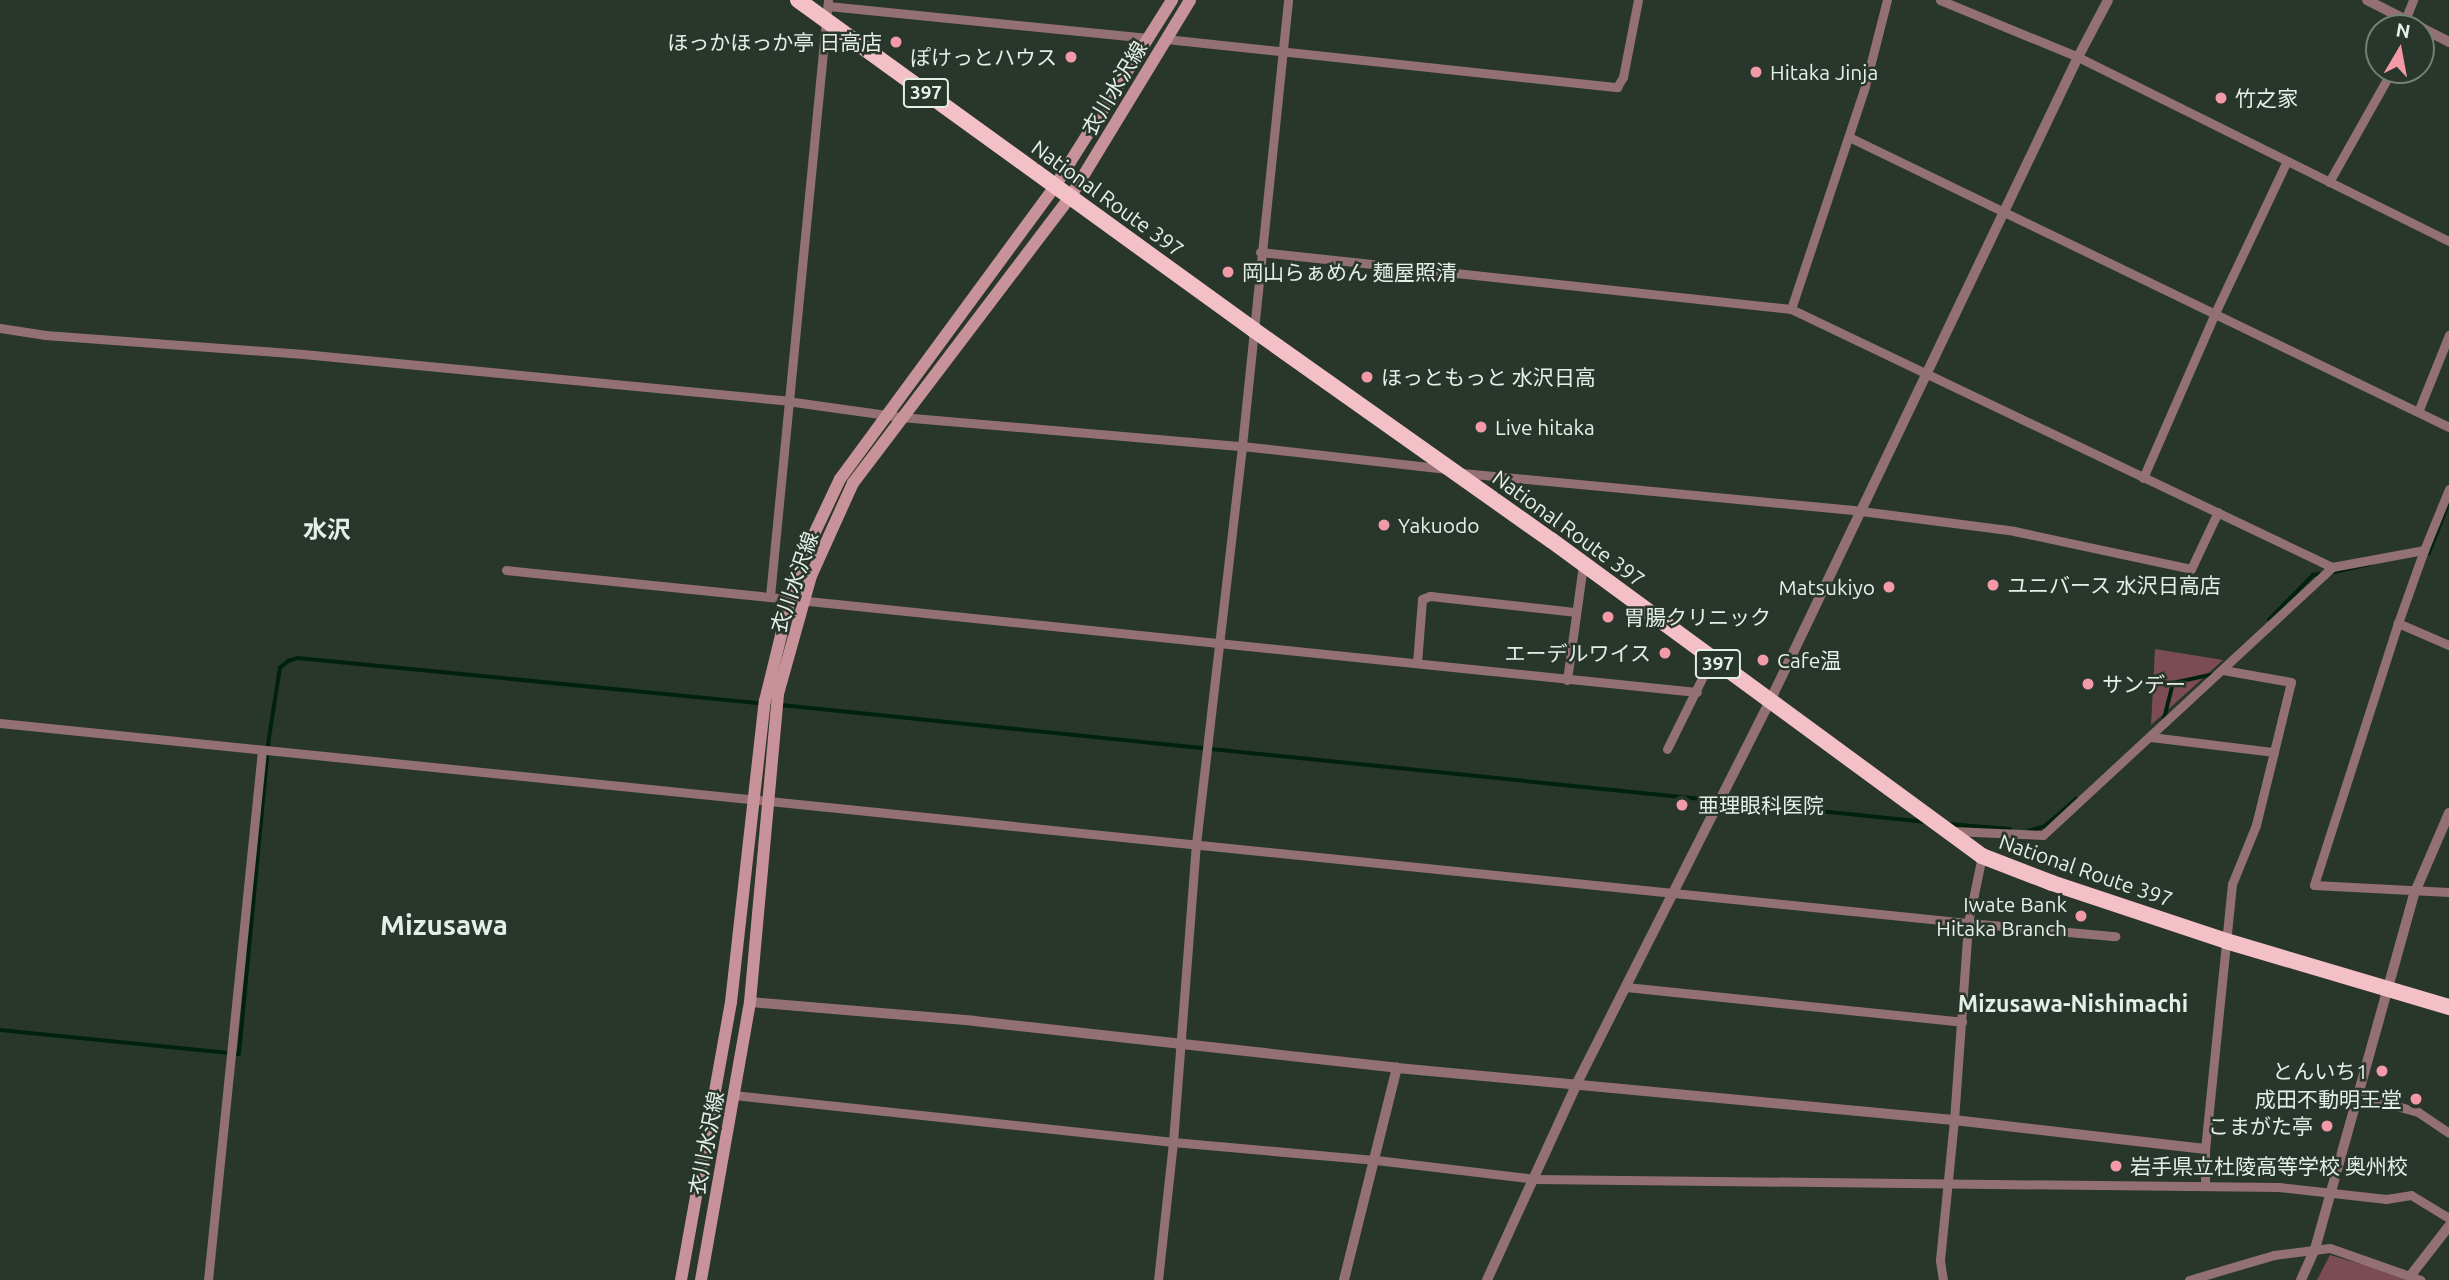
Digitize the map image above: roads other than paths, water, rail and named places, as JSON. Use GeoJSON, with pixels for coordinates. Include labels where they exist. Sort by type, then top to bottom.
{"type":"FeatureCollection","features":[{"type":"Feature","properties":{"kind":"highway","name":"National Route 397"},"geometry":{"type":"LineString","coordinates":[[798,0],[828,10],[1055,186],[1583,564],[1982,856],[2052,883],[2226,941],[2449,1007]]}},
{"type":"Feature","properties":{"kind":"main road","name":"衣川水沢線"},"geometry":{"type":"LineString","coordinates":[[701,1280],[750,1002],[765,701],[797,570],[840,479],[884,415],[1055,186],[1172,0]]}},
{"type":"Feature","properties":{"kind":"main road","name":"衣川水沢線"},"geometry":{"type":"LineString","coordinates":[[681,1280],[731,1002],[778,694],[811,576],[853,483],[1071,196],[1190,0]]}},
{"type":"Feature","properties":{"kind":"street"},"geometry":{"type":"LineString","coordinates":[[1158,1280],[1173,1142],[1196,844],[1217,640],[1242,446],[1288,0]]}},
{"type":"Feature","properties":{"kind":"street"},"geometry":{"type":"LineString","coordinates":[[1167,40],[1618,87],[1623,77],[1638,0]]}},
{"type":"Feature","properties":{"kind":"street"},"geometry":{"type":"LineString","coordinates":[[1791,309],[1849,136],[1887,0]]}},
{"type":"Feature","properties":{"kind":"street"},"geometry":{"type":"LineString","coordinates":[[1940,0],[2078,57],[2449,241]]}},
{"type":"Feature","properties":{"kind":"street"},"geometry":{"type":"LineString","coordinates":[[1487,1280],[1577,1083],[1770,701],[2006,213],[2078,57],[2108,0]]}},
{"type":"Feature","properties":{"kind":"street"},"geometry":{"type":"LineString","coordinates":[[2367,0],[2394,14]]}},
{"type":"Feature","properties":{"kind":"street"},"geometry":{"type":"LineString","coordinates":[[770,596],[828,10],[1148,38]]}},
{"type":"Feature","properties":{"kind":"street"},"geometry":{"type":"LineString","coordinates":[[2329,182],[2384,84]]}},
{"type":"Feature","properties":{"kind":"street"},"geometry":{"type":"LineString","coordinates":[[1849,136],[2449,427]]}},
{"type":"Feature","properties":{"kind":"street"},"geometry":{"type":"LineString","coordinates":[[2143,478],[2215,313],[2287,161]]}},
{"type":"Feature","properties":{"kind":"street"},"geometry":{"type":"LineString","coordinates":[[1260,252],[1791,309],[2332,567]]}},
{"type":"Feature","properties":{"kind":"street"},"geometry":{"type":"LineString","coordinates":[[0,328],[788,401],[901,417],[1242,446],[1454,471],[1861,511],[2014,531],[2192,569],[2218,512]]}},
{"type":"Feature","properties":{"kind":"street"},"geometry":{"type":"LineString","coordinates":[[2418,412],[2449,335]]}},
{"type":"Feature","properties":{"kind":"street"},"geometry":{"type":"LineString","coordinates":[[2449,489],[2398,623],[2314,884],[2449,892]]}},
{"type":"Feature","properties":{"kind":"street"},"geometry":{"type":"LineString","coordinates":[[1950,831],[2043,835],[2332,567],[2424,550]]}},
{"type":"Feature","properties":{"kind":"street"},"geometry":{"type":"LineString","coordinates":[[1567,680],[1583,564]]}},
{"type":"Feature","properties":{"kind":"street"},"geometry":{"type":"LineString","coordinates":[[506,570],[1217,640],[1696,692]]}},
{"type":"Feature","properties":{"kind":"street"},"geometry":{"type":"LineString","coordinates":[[1417,663],[1422,599],[1430,596],[1576,611]]}},
{"type":"Feature","properties":{"kind":"street"},"geometry":{"type":"LineString","coordinates":[[2398,623],[2449,645]]}},
{"type":"Feature","properties":{"kind":"street"},"geometry":{"type":"LineString","coordinates":[[1667,749],[1711,660]]}},
{"type":"Feature","properties":{"kind":"street"},"geometry":{"type":"LineString","coordinates":[[2205,1185],[2205,1149],[2232,884],[2256,825],[2291,682],[2223,670]]}},
{"type":"Feature","properties":{"kind":"street"},"geometry":{"type":"LineString","coordinates":[[0,723],[2115,936]]}},
{"type":"Feature","properties":{"kind":"street"},"geometry":{"type":"LineString","coordinates":[[2151,737],[2274,752]]}},
{"type":"Feature","properties":{"kind":"street"},"geometry":{"type":"LineString","coordinates":[[208,1280],[262,750]]}},
{"type":"Feature","properties":{"kind":"street"},"geometry":{"type":"LineString","coordinates":[[2301,1280],[2315,1250],[2415,891],[2449,813]]}},
{"type":"Feature","properties":{"kind":"street"},"geometry":{"type":"LineString","coordinates":[[1943,1280],[1940,1260],[1954,1119],[1968,923],[1982,856]]}},
{"type":"Feature","properties":{"kind":"street"},"geometry":{"type":"LineString","coordinates":[[1626,987],[1962,1022]]}},
{"type":"Feature","properties":{"kind":"street"},"geometry":{"type":"LineString","coordinates":[[750,1002],[974,1021],[1397,1068],[1954,1119],[2205,1149]]}},
{"type":"Feature","properties":{"kind":"street"},"geometry":{"type":"LineString","coordinates":[[1344,1280],[1397,1068]]}},
{"type":"Feature","properties":{"kind":"street"},"geometry":{"type":"LineString","coordinates":[[734,1095],[1173,1142],[1376,1160],[1535,1179],[2205,1185],[2331,1192],[2386,1199],[2411,1195],[2449,1218]]}},
{"type":"Feature","properties":{"kind":"street"},"geometry":{"type":"LineString","coordinates":[[2357,1095],[2418,1112],[2449,1133]]}},
{"type":"Feature","properties":{"kind":"street"},"geometry":{"type":"LineString","coordinates":[[2189,1280],[2249,1261],[2330,1248],[2416,1278],[2449,1226]]}},
{"type":"Feature","properties":{"kind":"waterway"},"geometry":{"type":"LineString","coordinates":[[2426,553],[2429,553],[2449,502]]}},
{"type":"Feature","properties":{"kind":"waterway"},"geometry":{"type":"LineString","coordinates":[[2330,573],[2370,564]]}},
{"type":"Feature","properties":{"kind":"waterway"},"geometry":{"type":"LineString","coordinates":[[2269,620],[2313,575],[2319,574]]}},
{"type":"Feature","properties":{"kind":"waterway"},"geometry":{"type":"LineString","coordinates":[[0,1030],[239,1054],[269,738],[280,668],[288,661],[298,658],[763,704]]}},
{"type":"Feature","properties":{"kind":"waterway"},"geometry":{"type":"LineString","coordinates":[[2164,719],[2173,683],[2214,674]]}},
{"type":"Feature","properties":{"kind":"waterway"},"geometry":{"type":"LineString","coordinates":[[781,705],[1926,822]]}},
{"type":"Feature","properties":{"kind":"waterway"},"geometry":{"type":"LineString","coordinates":[[2028,831],[2045,826],[2076,799]]}},
{"type":"Feature","properties":{"kind":"waterway"},"geometry":{"type":"LineString","coordinates":[[1948,824],[2010,829]]}},
{"type":"Feature","properties":{"kind":"place","name":"ほっかほっか亭 日高店"},"geometry":{"type":"Point","coordinates":[896,42]}},
{"type":"Feature","properties":{"kind":"place","name":"ぽけっとハウス"},"geometry":{"type":"Point","coordinates":[1071,57]}},
{"type":"Feature","properties":{"kind":"place","name":"Hitaka Jinja"},"geometry":{"type":"Point","coordinates":[1756,72]}},
{"type":"Feature","properties":{"kind":"place","name":"竹之家"},"geometry":{"type":"Point","coordinates":[2221,98]}},
{"type":"Feature","properties":{"kind":"place","name":"岡山らぁめん 麺屋照清"},"geometry":{"type":"Point","coordinates":[1228,272]}},
{"type":"Feature","properties":{"kind":"place","name":"ほっともっと 水沢日高"},"geometry":{"type":"Point","coordinates":[1367,377]}},
{"type":"Feature","properties":{"kind":"place","name":"Live hitaka"},"geometry":{"type":"Point","coordinates":[1481,427]}},
{"type":"Feature","properties":{"kind":"place","name":"Yakuodo"},"geometry":{"type":"Point","coordinates":[1384,525]}},
{"type":"Feature","properties":{"kind":"place","name":"ユニバース 水沢日高店"},"geometry":{"type":"Point","coordinates":[1993,585]}},
{"type":"Feature","properties":{"kind":"place","name":"Matsukiyo"},"geometry":{"type":"Point","coordinates":[1889,587]}},
{"type":"Feature","properties":{"kind":"place","name":"胃腸クリニック"},"geometry":{"type":"Point","coordinates":[1608,617]}},
{"type":"Feature","properties":{"kind":"place","name":"エーデルワイス"},"geometry":{"type":"Point","coordinates":[1665,653]}},
{"type":"Feature","properties":{"kind":"place","name":"Cafe温"},"geometry":{"type":"Point","coordinates":[1763,660]}},
{"type":"Feature","properties":{"kind":"place","name":"サンデー"},"geometry":{"type":"Point","coordinates":[2088,684]}},
{"type":"Feature","properties":{"kind":"place","name":"亜理眼科医院"},"geometry":{"type":"Point","coordinates":[1682,805]}},
{"type":"Feature","properties":{"kind":"place","name":"Iwate Bank Hitaka Branch"},"geometry":{"type":"Point","coordinates":[2081,916]}},
{"type":"Feature","properties":{"kind":"place","name":"とんいち1"},"geometry":{"type":"Point","coordinates":[2382,1071]}},
{"type":"Feature","properties":{"kind":"place","name":"成田不動明王堂"},"geometry":{"type":"Point","coordinates":[2416,1099]}},
{"type":"Feature","properties":{"kind":"place","name":"こまがた亭"},"geometry":{"type":"Point","coordinates":[2327,1126]}},
{"type":"Feature","properties":{"kind":"place","name":"岩手県立杜陵高等学校 奥州校"},"geometry":{"type":"Point","coordinates":[2116,1166]}},
{"type":"Feature","properties":{"kind":"district","name":"水沢"},"geometry":{"type":"Point","coordinates":[327,530]}},
{"type":"Feature","properties":{"kind":"district","name":"Mizusawa"},"geometry":{"type":"Point","coordinates":[444,925]}},
{"type":"Feature","properties":{"kind":"district","name":"Mizusawa-Nishimachi"},"geometry":{"type":"Point","coordinates":[2073,1004]}}]}
